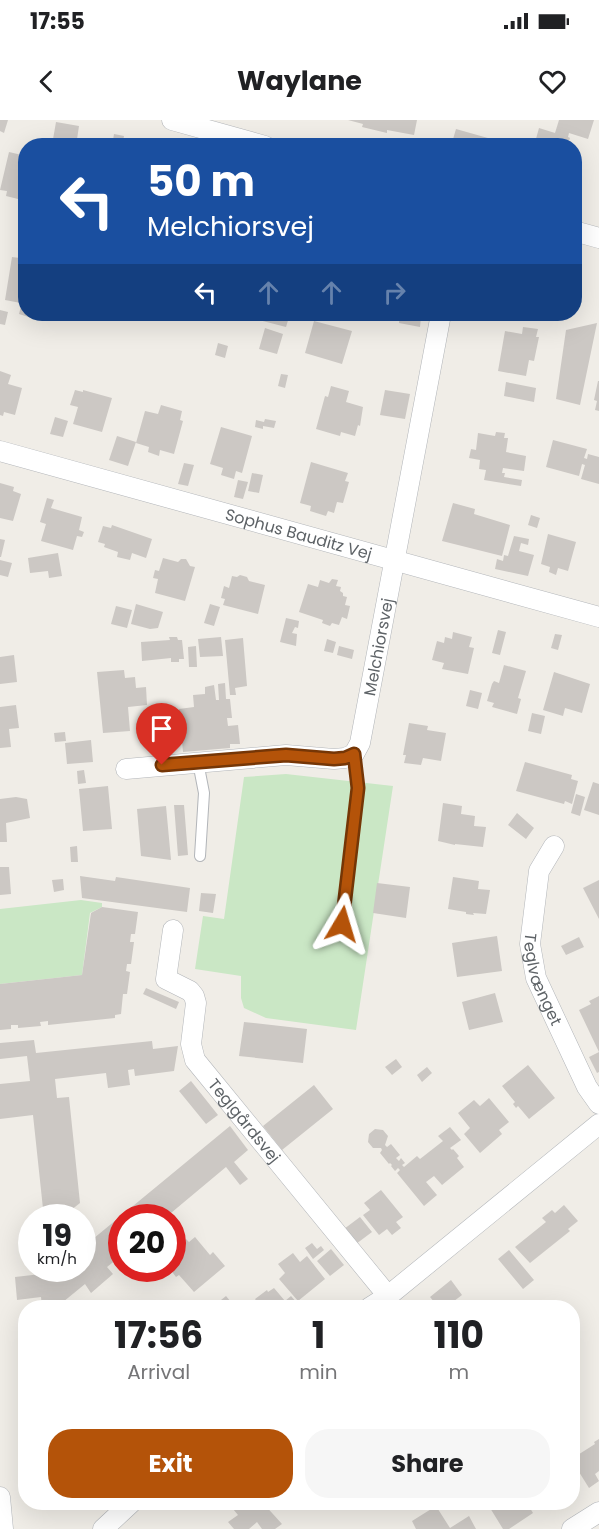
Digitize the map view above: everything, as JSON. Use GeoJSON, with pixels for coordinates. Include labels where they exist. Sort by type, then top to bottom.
{"type":"FeatureCollection","features":[{"type":"Feature","properties":{"kind":"street"},"geometry":{"type":"LineString","coordinates":[[172,120],[236,138]]}},
{"type":"Feature","properties":{"kind":"street"},"geometry":{"type":"LineString","coordinates":[[582,233],[599,238]]}},
{"type":"Feature","properties":{"kind":"street","name":"Melchiorsvej"},"geometry":{"type":"LineString","coordinates":[[354,754],[360,743],[440,321]]}},
{"type":"Feature","properties":{"kind":"street","name":"Sophus Bauditz Vej"},"geometry":{"type":"LineString","coordinates":[[0,451],[599,618]]}},
{"type":"Feature","properties":{"kind":"street"},"geometry":{"type":"LineString","coordinates":[[126,769],[286,755],[334,759],[354,754]]}},
{"type":"Feature","properties":{"kind":"street","name":"Teglvænget"},"geometry":{"type":"LineString","coordinates":[[554,846],[539,871],[530,944],[536,978],[587,1087],[599,1104]]}},
{"type":"Feature","properties":{"kind":"street","name":"Teglgårdsvej"},"geometry":{"type":"LineString","coordinates":[[173,930],[166,979],[190,991],[194,996],[196,1004],[191,1044],[195,1060],[388,1296]]}},
{"type":"Feature","properties":{"kind":"street"},"geometry":{"type":"LineString","coordinates":[[382,1300],[599,1124]]}},
{"type":"Feature","properties":{"kind":"street"},"geometry":{"type":"LineString","coordinates":[[103,1529],[123,1510]]}},
{"type":"Feature","properties":{"kind":"street"},"geometry":{"type":"LineString","coordinates":[[572,1529],[599,1512]]}},
{"type":"Feature","properties":{"kind":"lane"},"geometry":{"type":"LineString","coordinates":[[342,924],[358,788],[354,754]]}},
{"type":"Feature","properties":{"kind":"lane"},"geometry":{"type":"LineString","coordinates":[[198,762],[204,792],[200,856]]}},
{"type":"Feature","properties":{"kind":"green space"},"geometry":{"type":"Polygon","coordinates":[[[286,774],[393,786],[356,1030],[266,1018],[244,1008],[241,998],[241,976],[195,969],[203,916],[224,919],[244,777],[286,774]]]}},
{"type":"Feature","properties":{"kind":"green space"},"geometry":{"type":"Polygon","coordinates":[[[81,900],[102,903],[102,907],[90,913],[82,975],[0,984],[0,909],[81,900]]]}},
{"type":"Feature","properties":{"kind":"building"},"geometry":{"type":"Polygon","coordinates":[[[0,120],[8,120],[4,133],[0,131],[0,120]]]}},
{"type":"Feature","properties":{"kind":"building"},"geometry":{"type":"Polygon","coordinates":[[[348,120],[417,120],[414,135],[387,130],[387,133],[362,127],[363,124],[348,120]]]}},
{"type":"Feature","properties":{"kind":"building"},"geometry":{"type":"Polygon","coordinates":[[[559,120],[594,120],[588,139],[569,133],[570,138],[536,138],[539,128],[555,133],[559,120]]]}},
{"type":"Feature","properties":{"kind":"building"},"geometry":{"type":"Polygon","coordinates":[[[56,122],[79,126],[77,138],[53,138],[56,122]]]}},
{"type":"Feature","properties":{"kind":"building"},"geometry":{"type":"Polygon","coordinates":[[[456,129],[488,138],[453,138],[456,129]]]}},
{"type":"Feature","properties":{"kind":"building"},"geometry":{"type":"Polygon","coordinates":[[[114,134],[124,136],[124,138],[113,138],[114,134]]]}},
{"type":"Feature","properties":{"kind":"building"},"geometry":{"type":"Polygon","coordinates":[[[9,152],[18,154],[18,199],[6,196],[7,191],[0,190],[9,152]]]}},
{"type":"Feature","properties":{"kind":"building"},"geometry":{"type":"Polygon","coordinates":[[[12,257],[18,258],[18,302],[5,300],[12,257]]]}},
{"type":"Feature","properties":{"kind":"building"},"geometry":{"type":"Polygon","coordinates":[[[0,310],[8,312],[5,325],[0,324],[0,310]]]}},
{"type":"Feature","properties":{"kind":"building"},"geometry":{"type":"Polygon","coordinates":[[[263,321],[288,321],[286,327],[263,321]]]}},
{"type":"Feature","properties":{"kind":"building"},"geometry":{"type":"Polygon","coordinates":[[[314,321],[352,331],[342,364],[305,353],[314,321]]]}},
{"type":"Feature","properties":{"kind":"building"},"geometry":{"type":"Polygon","coordinates":[[[399,321],[421,321],[420,327],[399,323],[399,321]]]}},
{"type":"Feature","properties":{"kind":"building"},"geometry":{"type":"Polygon","coordinates":[[[597,323],[580,405],[556,399],[566,330],[597,323]]]}},
{"type":"Feature","properties":{"kind":"building"},"geometry":{"type":"Polygon","coordinates":[[[523,327],[538,329],[536,337],[539,337],[534,361],[529,360],[526,376],[498,371],[505,331],[522,334],[523,327]]]}},
{"type":"Feature","properties":{"kind":"building"},"geometry":{"type":"Polygon","coordinates":[[[265,328],[283,334],[277,354],[259,349],[265,328]]]}},
{"type":"Feature","properties":{"kind":"building"},"geometry":{"type":"Polygon","coordinates":[[[218,343],[228,346],[225,358],[215,355],[218,343]]]}},
{"type":"Feature","properties":{"kind":"building"},"geometry":{"type":"Polygon","coordinates":[[[0,371],[11,375],[8,384],[22,388],[15,415],[4,412],[3,416],[0,415],[0,371]]]}},
{"type":"Feature","properties":{"kind":"building"},"geometry":{"type":"Polygon","coordinates":[[[281,374],[288,375],[285,388],[278,386],[281,374]]]}},
{"type":"Feature","properties":{"kind":"building"},"geometry":{"type":"Polygon","coordinates":[[[598,381],[599,411],[595,410],[597,401],[594,400],[598,381]]]}},
{"type":"Feature","properties":{"kind":"building"},"geometry":{"type":"Polygon","coordinates":[[[506,382],[536,388],[534,402],[504,396],[506,382]]]}},
{"type":"Feature","properties":{"kind":"building"},"geometry":{"type":"Polygon","coordinates":[[[331,386],[349,391],[346,402],[363,407],[360,426],[358,425],[355,436],[341,432],[340,436],[316,429],[325,396],[328,397],[331,386]]]}},
{"type":"Feature","properties":{"kind":"building"},"geometry":{"type":"Polygon","coordinates":[[[75,390],[112,398],[102,432],[73,424],[78,407],[70,405],[75,390]]]}},
{"type":"Feature","properties":{"kind":"building"},"geometry":{"type":"Polygon","coordinates":[[[385,390],[410,394],[405,419],[380,415],[385,390]]]}},
{"type":"Feature","properties":{"kind":"building"},"geometry":{"type":"Polygon","coordinates":[[[161,405],[182,411],[180,420],[183,421],[174,454],[160,450],[159,456],[148,452],[149,447],[136,443],[145,411],[158,414],[161,405]]]}},
{"type":"Feature","properties":{"kind":"building"},"geometry":{"type":"Polygon","coordinates":[[[55,417],[68,421],[63,437],[50,434],[55,417]]]}},
{"type":"Feature","properties":{"kind":"building"},"geometry":{"type":"Polygon","coordinates":[[[265,419],[276,421],[274,428],[255,427],[256,420],[264,422],[265,419]]]}},
{"type":"Feature","properties":{"kind":"building"},"geometry":{"type":"Polygon","coordinates":[[[221,427],[252,436],[242,473],[236,471],[234,479],[221,475],[223,468],[210,464],[221,427]]]}},
{"type":"Feature","properties":{"kind":"building"},"geometry":{"type":"Polygon","coordinates":[[[496,432],[505,433],[504,438],[508,438],[506,452],[526,456],[524,471],[503,468],[502,473],[505,473],[504,477],[522,480],[521,486],[484,480],[486,470],[479,469],[480,460],[469,458],[471,449],[476,450],[478,433],[495,436],[496,432]]]}},
{"type":"Feature","properties":{"kind":"building"},"geometry":{"type":"Polygon","coordinates":[[[117,436],[136,442],[128,466],[109,460],[117,436]]]}},
{"type":"Feature","properties":{"kind":"building"},"geometry":{"type":"Polygon","coordinates":[[[553,440],[587,449],[584,458],[587,459],[588,454],[599,457],[599,484],[581,479],[585,465],[582,464],[579,476],[546,467],[553,440]]]}},
{"type":"Feature","properties":{"kind":"building"},"geometry":{"type":"Polygon","coordinates":[[[311,462],[348,473],[345,481],[349,482],[343,503],[337,502],[334,513],[328,511],[326,516],[310,511],[311,506],[300,503],[311,462]]]}},
{"type":"Feature","properties":{"kind":"building"},"geometry":{"type":"Polygon","coordinates":[[[184,463],[194,465],[188,486],[178,484],[184,463]]]}},
{"type":"Feature","properties":{"kind":"building"},"geometry":{"type":"Polygon","coordinates":[[[252,473],[263,475],[259,493],[248,491],[252,473]]]}},
{"type":"Feature","properties":{"kind":"building"},"geometry":{"type":"Polygon","coordinates":[[[238,480],[248,482],[243,499],[234,497],[238,480]]]}},
{"type":"Feature","properties":{"kind":"building"},"geometry":{"type":"Polygon","coordinates":[[[0,483],[14,487],[13,491],[21,494],[13,521],[0,518],[0,483]]]}},
{"type":"Feature","properties":{"kind":"building"},"geometry":{"type":"Polygon","coordinates":[[[47,498],[54,500],[51,508],[82,517],[79,530],[84,532],[82,537],[77,536],[73,550],[41,541],[46,524],[40,522],[47,498]]]}},
{"type":"Feature","properties":{"kind":"building"},"geometry":{"type":"Polygon","coordinates":[[[453,503],[475,509],[474,514],[510,525],[502,556],[442,541],[453,503]]]}},
{"type":"Feature","properties":{"kind":"building"},"geometry":{"type":"Polygon","coordinates":[[[531,515],[540,518],[537,528],[528,525],[531,515]]]}},
{"type":"Feature","properties":{"kind":"building"},"geometry":{"type":"Polygon","coordinates":[[[112,525],[152,539],[146,558],[132,553],[130,560],[117,557],[118,552],[98,542],[103,526],[111,528],[112,525]]]}},
{"type":"Feature","properties":{"kind":"building"},"geometry":{"type":"Polygon","coordinates":[[[548,534],[576,542],[568,571],[558,568],[556,575],[549,572],[550,567],[541,564],[548,534]]]}},
{"type":"Feature","properties":{"kind":"building"},"geometry":{"type":"Polygon","coordinates":[[[514,536],[529,539],[528,545],[521,543],[519,551],[534,555],[528,576],[495,569],[497,559],[503,561],[504,555],[508,556],[514,536]]]}},
{"type":"Feature","properties":{"kind":"building"},"geometry":{"type":"Polygon","coordinates":[[[0,539],[5,540],[1,557],[0,557],[0,539]]]}},
{"type":"Feature","properties":{"kind":"building"},"geometry":{"type":"Polygon","coordinates":[[[58,553],[62,576],[49,578],[48,571],[30,573],[28,558],[58,553]]]}},
{"type":"Feature","properties":{"kind":"building"},"geometry":{"type":"Polygon","coordinates":[[[163,558],[178,562],[186,559],[190,566],[195,567],[185,601],[155,593],[158,579],[153,578],[155,570],[159,571],[163,558]]]}},
{"type":"Feature","properties":{"kind":"building"},"geometry":{"type":"Polygon","coordinates":[[[0,560],[12,563],[8,577],[0,575],[0,560]]]}},
{"type":"Feature","properties":{"kind":"building"},"geometry":{"type":"Polygon","coordinates":[[[232,576],[247,577],[249,581],[265,585],[258,614],[223,605],[225,599],[221,598],[224,586],[229,588],[232,576]]]}},
{"type":"Feature","properties":{"kind":"building"},"geometry":{"type":"Polygon","coordinates":[[[332,579],[338,580],[336,586],[341,587],[340,591],[343,596],[347,597],[345,605],[350,606],[347,619],[342,617],[339,625],[332,623],[330,626],[322,623],[323,620],[299,612],[308,584],[318,587],[320,580],[329,583],[332,579]]]}},
{"type":"Feature","properties":{"kind":"building"},"geometry":{"type":"Polygon","coordinates":[[[136,604],[163,612],[158,628],[150,629],[131,624],[136,604]]]}},
{"type":"Feature","properties":{"kind":"building"},"geometry":{"type":"Polygon","coordinates":[[[210,604],[220,607],[214,626],[204,623],[210,604]]]}},
{"type":"Feature","properties":{"kind":"building"},"geometry":{"type":"Polygon","coordinates":[[[116,606],[132,610],[127,628],[111,624],[116,606]]]}},
{"type":"Feature","properties":{"kind":"building"},"geometry":{"type":"Polygon","coordinates":[[[286,618],[299,621],[298,628],[295,627],[292,633],[297,634],[296,646],[280,642],[286,618]]]}},
{"type":"Feature","properties":{"kind":"building"},"geometry":{"type":"Polygon","coordinates":[[[498,630],[506,632],[500,655],[492,653],[498,630]]]}},
{"type":"Feature","properties":{"kind":"building"},"geometry":{"type":"Polygon","coordinates":[[[453,632],[472,637],[469,647],[474,648],[468,674],[442,669],[444,663],[432,660],[437,641],[444,643],[445,637],[452,639],[453,632]]]}},
{"type":"Feature","properties":{"kind":"building"},"geometry":{"type":"Polygon","coordinates":[[[555,634],[562,635],[558,650],[551,648],[555,634]]]}},
{"type":"Feature","properties":{"kind":"building"},"geometry":{"type":"Polygon","coordinates":[[[169,637],[182,640],[184,659],[179,659],[179,662],[171,662],[171,658],[142,661],[141,642],[170,640],[169,637]]]}},
{"type":"Feature","properties":{"kind":"building"},"geometry":{"type":"Polygon","coordinates":[[[221,637],[223,656],[200,657],[198,639],[221,637]]]}},
{"type":"Feature","properties":{"kind":"building"},"geometry":{"type":"Polygon","coordinates":[[[243,638],[247,686],[235,688],[236,695],[230,695],[225,640],[243,638]]]}},
{"type":"Feature","properties":{"kind":"building"},"geometry":{"type":"Polygon","coordinates":[[[327,639],[336,642],[333,653],[324,651],[327,639]]]}},
{"type":"Feature","properties":{"kind":"building"},"geometry":{"type":"Polygon","coordinates":[[[196,646],[197,667],[189,667],[188,647],[196,646]]]}},
{"type":"Feature","properties":{"kind":"building"},"geometry":{"type":"Polygon","coordinates":[[[339,646],[354,650],[352,659],[337,655],[339,646]]]}},
{"type":"Feature","properties":{"kind":"building"},"geometry":{"type":"Polygon","coordinates":[[[14,655],[17,682],[0,684],[0,657],[14,655]]]}},
{"type":"Feature","properties":{"kind":"building"},"geometry":{"type":"Polygon","coordinates":[[[504,665],[526,671],[518,698],[521,699],[517,714],[492,707],[494,703],[487,701],[494,681],[499,683],[504,665]]]}},
{"type":"Feature","properties":{"kind":"building"},"geometry":{"type":"Polygon","coordinates":[[[124,670],[125,678],[135,677],[136,688],[146,687],[147,705],[128,707],[130,731],[103,733],[97,672],[124,670]]]}},
{"type":"Feature","properties":{"kind":"building"},"geometry":{"type":"Polygon","coordinates":[[[554,672],[590,684],[582,713],[565,708],[563,716],[543,710],[554,672]]]}},
{"type":"Feature","properties":{"kind":"building"},"geometry":{"type":"Polygon","coordinates":[[[225,683],[226,699],[230,699],[232,718],[227,718],[228,726],[238,725],[240,744],[230,744],[230,748],[183,752],[179,709],[194,707],[193,695],[205,694],[205,687],[214,685],[216,700],[219,700],[218,684],[225,683]]]}},
{"type":"Feature","properties":{"kind":"building"},"geometry":{"type":"Polygon","coordinates":[[[470,690],[482,693],[478,709],[466,706],[470,690]]]}},
{"type":"Feature","properties":{"kind":"building"},"geometry":{"type":"Polygon","coordinates":[[[16,705],[19,728],[9,729],[11,747],[0,748],[0,707],[16,705]]]}},
{"type":"Feature","properties":{"kind":"building"},"geometry":{"type":"Polygon","coordinates":[[[532,713],[545,716],[541,734],[528,731],[532,713]]]}},
{"type":"Feature","properties":{"kind":"building"},"geometry":{"type":"Polygon","coordinates":[[[409,723],[428,726],[427,730],[446,733],[441,761],[423,758],[421,765],[404,763],[406,755],[403,755],[409,723]]]}},
{"type":"Feature","properties":{"kind":"building"},"geometry":{"type":"Polygon","coordinates":[[[65,732],[66,741],[55,742],[54,733],[65,732]]]}},
{"type":"Feature","properties":{"kind":"building"},"geometry":{"type":"Polygon","coordinates":[[[91,740],[93,762],[67,764],[65,743],[91,740]]]}},
{"type":"Feature","properties":{"kind":"building"},"geometry":{"type":"Polygon","coordinates":[[[525,762],[572,775],[571,779],[578,781],[572,804],[565,801],[564,804],[516,791],[525,762]]]}},
{"type":"Feature","properties":{"kind":"building"},"geometry":{"type":"Polygon","coordinates":[[[84,770],[86,783],[78,784],[77,771],[84,770]]]}},
{"type":"Feature","properties":{"kind":"building"},"geometry":{"type":"Polygon","coordinates":[[[593,782],[599,784],[599,815],[584,810],[593,782]]]}},
{"type":"Feature","properties":{"kind":"building"},"geometry":{"type":"Polygon","coordinates":[[[108,786],[112,829],[83,831],[79,789],[108,786]]]}},
{"type":"Feature","properties":{"kind":"building"},"geometry":{"type":"Polygon","coordinates":[[[576,794],[585,797],[580,816],[571,813],[576,794]]]}},
{"type":"Feature","properties":{"kind":"building"},"geometry":{"type":"Polygon","coordinates":[[[16,797],[27,799],[30,818],[6,823],[7,842],[0,842],[0,799],[16,797]]]}},
{"type":"Feature","properties":{"kind":"building"},"geometry":{"type":"Polygon","coordinates":[[[443,803],[462,806],[461,814],[475,816],[474,826],[486,827],[483,847],[438,841],[443,803]]]}},
{"type":"Feature","properties":{"kind":"building"},"geometry":{"type":"Polygon","coordinates":[[[174,805],[184,805],[188,855],[178,856],[174,805]]]}},
{"type":"Feature","properties":{"kind":"building"},"geometry":{"type":"Polygon","coordinates":[[[166,806],[171,860],[141,856],[137,809],[166,806]]]}},
{"type":"Feature","properties":{"kind":"building"},"geometry":{"type":"Polygon","coordinates":[[[517,813],[534,828],[526,839],[508,825],[517,813]]]}},
{"type":"Feature","properties":{"kind":"building"},"geometry":{"type":"Polygon","coordinates":[[[77,846],[78,862],[71,862],[70,847],[77,846]]]}},
{"type":"Feature","properties":{"kind":"building"},"geometry":{"type":"Polygon","coordinates":[[[0,867],[9,867],[11,894],[0,895],[0,867]]]}},
{"type":"Feature","properties":{"kind":"building"},"geometry":{"type":"Polygon","coordinates":[[[80,876],[115,881],[116,877],[190,888],[187,912],[82,898],[80,876]]]}},
{"type":"Feature","properties":{"kind":"building"},"geometry":{"type":"Polygon","coordinates":[[[453,877],[479,881],[478,889],[490,890],[486,914],[466,914],[466,912],[448,909],[453,877]]]}},
{"type":"Feature","properties":{"kind":"building"},"geometry":{"type":"Polygon","coordinates":[[[63,879],[64,890],[54,892],[52,880],[63,879]]]}},
{"type":"Feature","properties":{"kind":"building"},"geometry":{"type":"Polygon","coordinates":[[[599,880],[599,919],[583,888],[599,880]]]}},
{"type":"Feature","properties":{"kind":"building"},"geometry":{"type":"Polygon","coordinates":[[[377,883],[410,887],[406,918],[373,913],[377,883]]]}},
{"type":"Feature","properties":{"kind":"building"},"geometry":{"type":"Polygon","coordinates":[[[201,893],[216,894],[213,913],[199,911],[201,893]]]}},
{"type":"Feature","properties":{"kind":"building"},"geometry":{"type":"Polygon","coordinates":[[[102,907],[138,912],[135,934],[131,934],[130,942],[134,942],[131,964],[127,964],[126,971],[130,972],[127,994],[123,994],[121,1014],[115,1015],[115,1018],[48,1025],[48,1021],[40,1022],[41,1026],[18,1028],[18,1025],[11,1025],[11,1029],[0,1030],[0,984],[82,975],[91,913],[102,907]]]}},
{"type":"Feature","properties":{"kind":"building"},"geometry":{"type":"Polygon","coordinates":[[[497,936],[502,971],[457,977],[452,943],[497,936]]]}},
{"type":"Feature","properties":{"kind":"building"},"geometry":{"type":"Polygon","coordinates":[[[579,937],[584,947],[566,955],[561,946],[579,937]]]}},
{"type":"Feature","properties":{"kind":"building"},"geometry":{"type":"Polygon","coordinates":[[[146,988],[179,1002],[176,1009],[143,994],[146,988]]]}},
{"type":"Feature","properties":{"kind":"building"},"geometry":{"type":"Polygon","coordinates":[[[495,993],[503,1022],[469,1030],[462,1002],[495,993]]]}},
{"type":"Feature","properties":{"kind":"building"},"geometry":{"type":"Polygon","coordinates":[[[599,996],[599,1052],[579,1010],[591,1004],[589,1001],[599,996]]]}},
{"type":"Feature","properties":{"kind":"building"},"geometry":{"type":"Polygon","coordinates":[[[244,1022],[307,1029],[303,1063],[239,1056],[244,1022]]]}},
{"type":"Feature","properties":{"kind":"building"},"geometry":{"type":"Polygon","coordinates":[[[34,1040],[36,1053],[152,1041],[153,1049],[178,1046],[174,1071],[135,1076],[134,1069],[128,1070],[130,1085],[108,1088],[106,1073],[55,1079],[57,1098],[69,1097],[79,1204],[43,1204],[33,1115],[0,1119],[0,1084],[30,1081],[27,1056],[0,1059],[0,1043],[34,1040]]]}},
{"type":"Feature","properties":{"kind":"building"},"geometry":{"type":"Polygon","coordinates":[[[599,1052],[599,1072],[597,1073],[589,1057],[599,1052]]]}},
{"type":"Feature","properties":{"kind":"building"},"geometry":{"type":"Polygon","coordinates":[[[396,1059],[402,1067],[392,1075],[385,1067],[396,1059]]]}},
{"type":"Feature","properties":{"kind":"building"},"geometry":{"type":"Polygon","coordinates":[[[528,1065],[555,1098],[529,1119],[518,1106],[516,1108],[513,1104],[515,1102],[502,1086],[528,1065]]]}},
{"type":"Feature","properties":{"kind":"building"},"geometry":{"type":"Polygon","coordinates":[[[427,1067],[432,1073],[422,1082],[417,1075],[427,1067]]]}},
{"type":"Feature","properties":{"kind":"building"},"geometry":{"type":"Polygon","coordinates":[[[191,1081],[218,1115],[206,1124],[179,1091],[191,1081]]]}},
{"type":"Feature","properties":{"kind":"building"},"geometry":{"type":"Polygon","coordinates":[[[314,1085],[333,1109],[282,1150],[263,1126],[314,1085]]]}},
{"type":"Feature","properties":{"kind":"building"},"geometry":{"type":"Polygon","coordinates":[[[489,1098],[509,1122],[499,1130],[502,1134],[480,1153],[464,1134],[470,1128],[458,1113],[474,1100],[480,1106],[489,1098]]]}},
{"type":"Feature","properties":{"kind":"building"},"geometry":{"type":"Polygon","coordinates":[[[230,1126],[248,1150],[234,1162],[248,1179],[240,1185],[226,1167],[182,1204],[135,1204],[230,1126]]]}},
{"type":"Feature","properties":{"kind":"building"},"geometry":{"type":"Polygon","coordinates":[[[450,1127],[461,1140],[450,1148],[459,1156],[457,1158],[464,1167],[442,1185],[434,1176],[426,1182],[437,1195],[424,1206],[397,1173],[400,1170],[398,1168],[395,1171],[380,1153],[381,1148],[373,1148],[368,1142],[369,1134],[375,1129],[383,1130],[388,1136],[385,1145],[387,1147],[391,1144],[400,1155],[396,1158],[399,1161],[401,1158],[405,1163],[402,1165],[404,1167],[417,1156],[420,1159],[443,1141],[438,1136],[450,1127]]]}},
{"type":"Feature","properties":{"kind":"building"},"geometry":{"type":"Polygon","coordinates":[[[381,1190],[403,1217],[396,1222],[401,1228],[392,1235],[387,1229],[379,1235],[363,1215],[370,1210],[364,1203],[381,1190]]]}},
{"type":"Feature","properties":{"kind":"building"},"geometry":{"type":"Polygon","coordinates":[[[564,1205],[578,1221],[568,1229],[570,1231],[530,1263],[515,1247],[546,1222],[542,1218],[552,1210],[555,1213],[564,1205]]]}},
{"type":"Feature","properties":{"kind":"building"},"geometry":{"type":"Polygon","coordinates":[[[360,1217],[372,1232],[356,1244],[344,1229],[360,1217]]]}},
{"type":"Feature","properties":{"kind":"building"},"geometry":{"type":"Polygon","coordinates":[[[108,1227],[108,1278],[91,1293],[85,1284],[65,1300],[41,1300],[41,1297],[17,1300],[15,1277],[18,1277],[18,1282],[96,1282],[96,1236],[108,1227]]]}},
{"type":"Feature","properties":{"kind":"building"},"geometry":{"type":"Polygon","coordinates":[[[195,1237],[210,1255],[213,1252],[225,1266],[194,1292],[185,1282],[186,1239],[189,1242],[195,1237]]]}},
{"type":"Feature","properties":{"kind":"building"},"geometry":{"type":"Polygon","coordinates":[[[312,1243],[317,1249],[321,1246],[324,1250],[313,1259],[305,1248],[312,1243]]]}},
{"type":"Feature","properties":{"kind":"building"},"geometry":{"type":"Polygon","coordinates":[[[331,1249],[344,1265],[330,1276],[317,1261],[331,1249]]]}},
{"type":"Feature","properties":{"kind":"building"},"geometry":{"type":"Polygon","coordinates":[[[509,1250],[534,1280],[523,1289],[498,1259],[509,1250]]]}},
{"type":"Feature","properties":{"kind":"building"},"geometry":{"type":"Polygon","coordinates":[[[293,1253],[300,1262],[307,1256],[325,1279],[297,1300],[279,1279],[285,1273],[278,1264],[293,1253]]]}},
{"type":"Feature","properties":{"kind":"building"},"geometry":{"type":"Polygon","coordinates":[[[451,1280],[462,1295],[455,1300],[432,1300],[430,1297],[451,1280]]]}},
{"type":"Feature","properties":{"kind":"building"},"geometry":{"type":"Polygon","coordinates":[[[274,1288],[284,1300],[255,1299],[267,1290],[268,1292],[274,1288]]]}},
{"type":"Feature","properties":{"kind":"building"},"geometry":{"type":"Polygon","coordinates":[[[599,1439],[599,1471],[595,1474],[599,1481],[589,1488],[580,1474],[580,1454],[595,1444],[594,1442],[599,1439]]]}},
{"type":"Feature","properties":{"kind":"building"},"geometry":{"type":"Polygon","coordinates":[[[234,1510],[269,1510],[282,1524],[275,1529],[262,1529],[257,1522],[249,1529],[234,1529],[228,1522],[238,1515],[234,1510]]]}},
{"type":"Feature","properties":{"kind":"building"},"geometry":{"type":"Polygon","coordinates":[[[430,1510],[439,1510],[450,1528],[469,1516],[476,1529],[416,1529],[412,1521],[430,1510]]]}},
{"type":"Feature","properties":{"kind":"building"},"geometry":{"type":"Polygon","coordinates":[[[491,1510],[531,1510],[533,1513],[509,1529],[503,1529],[491,1510]]]}},
{"type":"Feature","properties":{"kind":"route"},"geometry":{"type":"LineString","coordinates":[[162,765],[286,755],[334,759],[354,754],[358,788],[342,924]]}}]}
